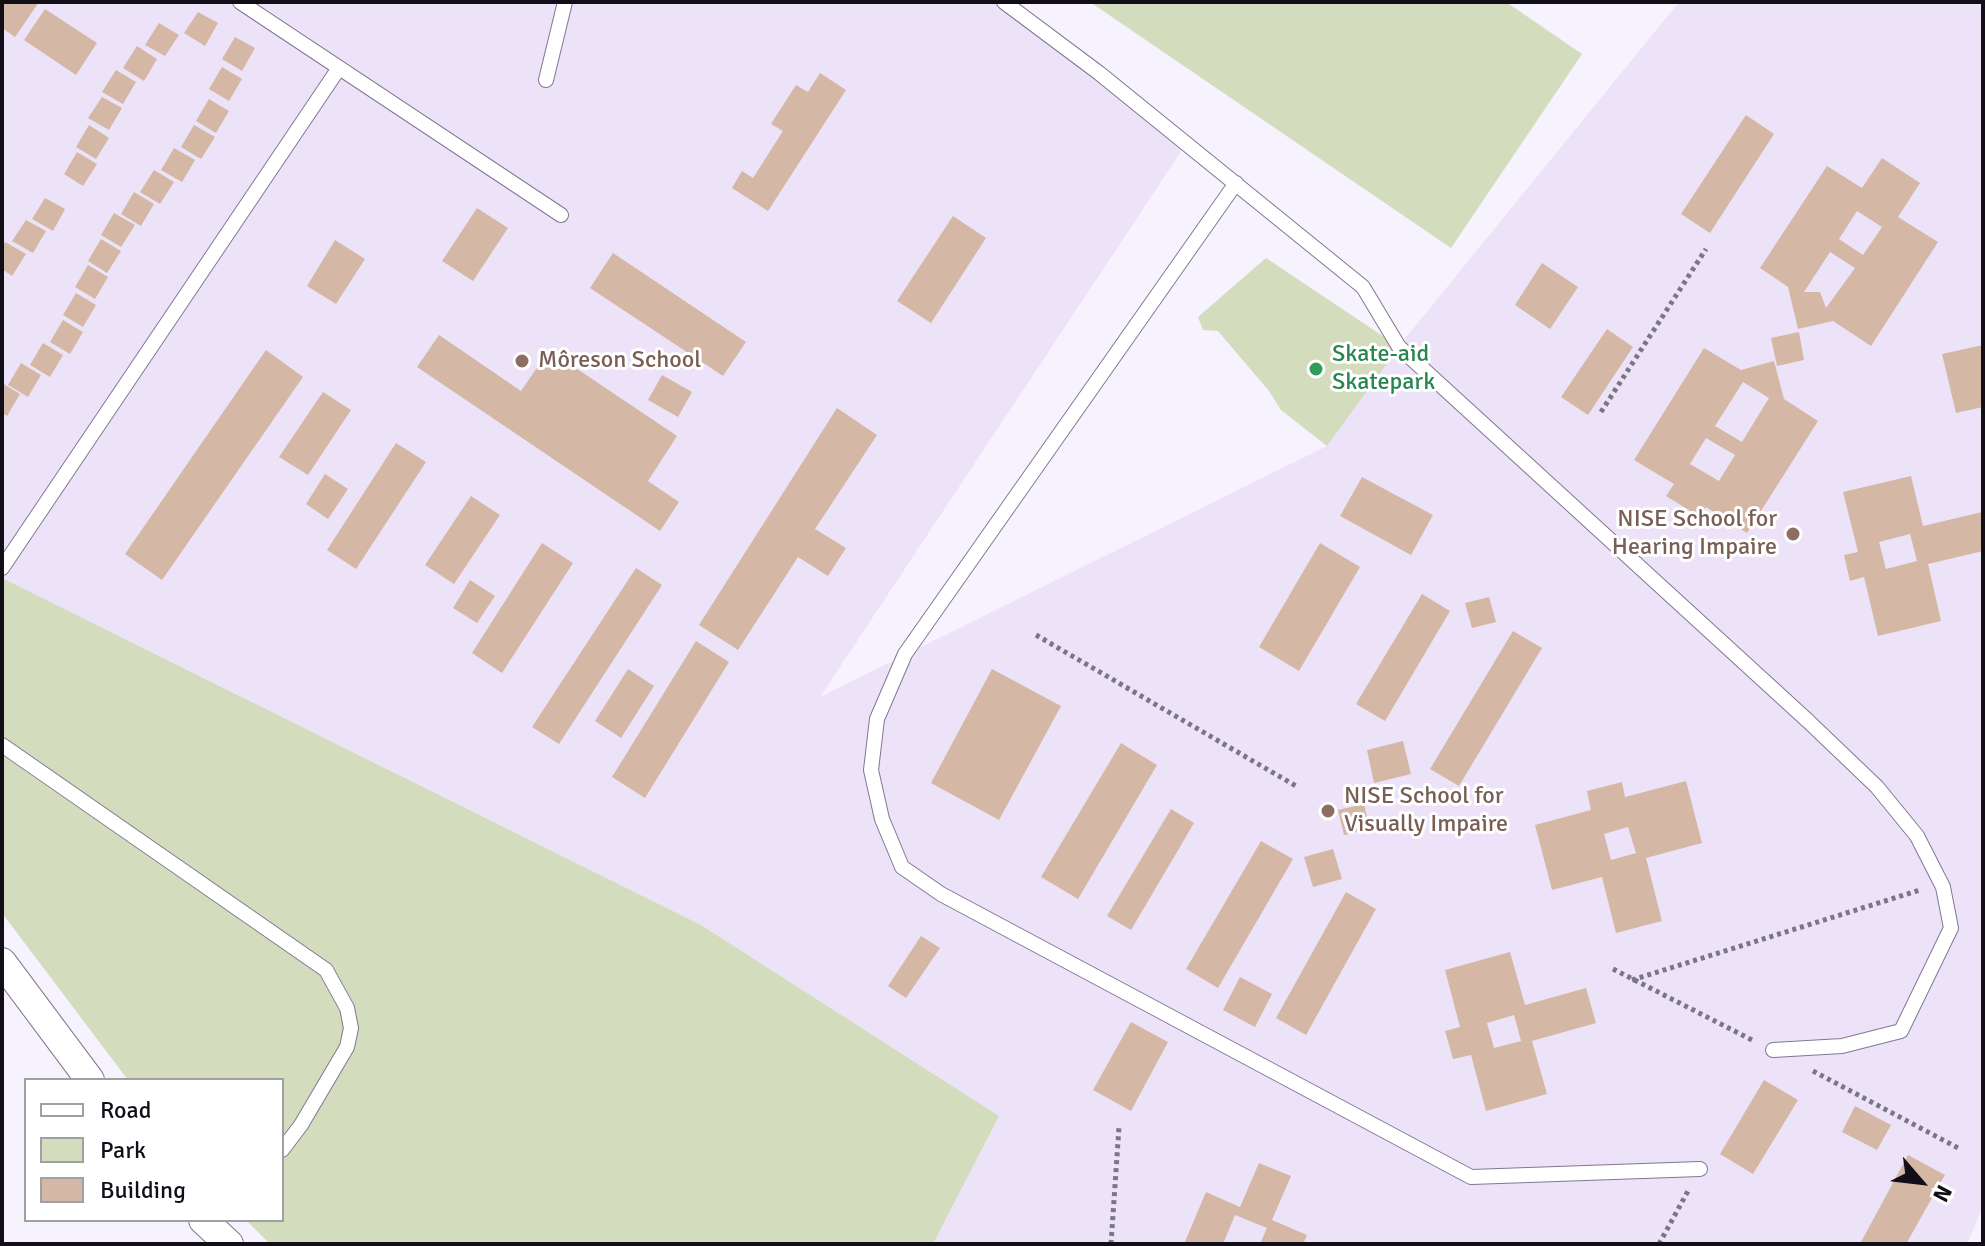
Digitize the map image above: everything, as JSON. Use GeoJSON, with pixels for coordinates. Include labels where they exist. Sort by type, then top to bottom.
{"type":"FeatureCollection","features":[{"type":"Feature","properties":{"kind":"street"},"geometry":{"type":"LineString","coordinates":[[2,962],[89,1078]]}},
{"type":"Feature","properties":{"kind":"lane"},"geometry":{"type":"LineString","coordinates":[[240,2],[561,215]]}},
{"type":"Feature","properties":{"kind":"lane"},"geometry":{"type":"LineString","coordinates":[[546,80],[565,2]]}},
{"type":"Feature","properties":{"kind":"lane"},"geometry":{"type":"LineString","coordinates":[[1004,2],[1099,73],[1363,287],[1399,347],[1808,721],[1877,787],[1917,836],[1941,884],[1951,928],[1901,1031],[1842,1046],[1773,1050]]}},
{"type":"Feature","properties":{"kind":"lane"},"geometry":{"type":"LineString","coordinates":[[2,568],[339,68]]}},
{"type":"Feature","properties":{"kind":"lane"},"geometry":{"type":"LineString","coordinates":[[1236,183],[905,654],[877,719],[871,770],[882,819],[902,867],[941,894],[1471,1177],[1700,1169]]}},
{"type":"Feature","properties":{"kind":"lane"},"geometry":{"type":"LineString","coordinates":[[2,745],[326,970],[347,1008],[351,1028],[347,1047],[301,1125],[284,1147]]}},
{"type":"Feature","properties":{"kind":"path"},"geometry":{"type":"LineString","coordinates":[[1601,412],[1706,249]]}},
{"type":"Feature","properties":{"kind":"path"},"geometry":{"type":"LineString","coordinates":[[1036,635],[1296,786]]}},
{"type":"Feature","properties":{"kind":"path"},"geometry":{"type":"LineString","coordinates":[[1631,980],[1941,884]]}},
{"type":"Feature","properties":{"kind":"path"},"geometry":{"type":"LineString","coordinates":[[1111,1244],[1119,1127]]}},
{"type":"Feature","properties":{"kind":"path"},"geometry":{"type":"LineString","coordinates":[[1659,1244],[1700,1169]]}},
{"type":"Feature","properties":{"kind":"shaded area"},"geometry":{"type":"Polygon","coordinates":[[[2,2],[1004,2],[1186,144],[820,697],[1327,446],[1399,346],[1679,2],[1983,2],[1983,1207],[1967,1244],[933,1244],[999,1116],[701,925],[2,578],[2,2]]]}},
{"type":"Feature","properties":{"kind":"green space"},"geometry":{"type":"Polygon","coordinates":[[[1090,2],[1506,2],[1582,54],[1451,248],[1090,2]]]}},
{"type":"Feature","properties":{"kind":"green space","name":"Skate-aid Skatepark"},"geometry":{"type":"Polygon","coordinates":[[[1266,258],[1399,347],[1327,446],[1281,410],[1269,391],[1218,331],[1203,330],[1198,317],[1266,258]]]}},
{"type":"Feature","properties":{"kind":"green space"},"geometry":{"type":"Polygon","coordinates":[[[2,578],[701,925],[999,1116],[933,1244],[270,1244],[248,1222],[284,1222],[284,1078],[126,1078],[2,913],[2,578]]]}},
{"type":"Feature","properties":{"kind":"building"},"geometry":{"type":"Polygon","coordinates":[[[2,2],[39,2],[15,37],[2,28],[2,2]]]}},
{"type":"Feature","properties":{"kind":"building"},"geometry":{"type":"Polygon","coordinates":[[[45,9],[97,43],[76,75],[24,40],[45,9]]]}},
{"type":"Feature","properties":{"kind":"building"},"geometry":{"type":"Polygon","coordinates":[[[198,12],[218,23],[205,46],[184,33],[198,12]]]}},
{"type":"Feature","properties":{"kind":"building"},"geometry":{"type":"Polygon","coordinates":[[[159,23],[179,35],[165,56],[145,45],[159,23]]]}},
{"type":"Feature","properties":{"kind":"building"},"geometry":{"type":"Polygon","coordinates":[[[235,37],[255,48],[242,71],[222,59],[235,37]]]}},
{"type":"Feature","properties":{"kind":"building"},"geometry":{"type":"Polygon","coordinates":[[[137,46],[157,59],[144,81],[123,68],[137,46]]]}},
{"type":"Feature","properties":{"kind":"building"},"geometry":{"type":"Polygon","coordinates":[[[222,67],[242,79],[229,101],[209,89],[222,67]]]}},
{"type":"Feature","properties":{"kind":"building"},"geometry":{"type":"Polygon","coordinates":[[[116,70],[136,82],[123,104],[102,92],[116,70]]]}},
{"type":"Feature","properties":{"kind":"building"},"geometry":{"type":"Polygon","coordinates":[[[820,73],[846,90],[768,211],[732,188],[742,171],[753,178],[783,131],[771,124],[796,85],[808,92],[820,73]]]}},
{"type":"Feature","properties":{"kind":"building"},"geometry":{"type":"Polygon","coordinates":[[[102,97],[122,108],[109,130],[88,118],[102,97]]]}},
{"type":"Feature","properties":{"kind":"building"},"geometry":{"type":"Polygon","coordinates":[[[209,99],[229,111],[216,133],[196,121],[209,99]]]}},
{"type":"Feature","properties":{"kind":"building"},"geometry":{"type":"Polygon","coordinates":[[[1746,115],[1774,134],[1710,233],[1681,214],[1746,115]]]}},
{"type":"Feature","properties":{"kind":"building"},"geometry":{"type":"Polygon","coordinates":[[[89,125],[109,138],[96,159],[76,147],[89,125]]]}},
{"type":"Feature","properties":{"kind":"building"},"geometry":{"type":"Polygon","coordinates":[[[194,125],[215,137],[201,159],[181,147],[194,125]]]}},
{"type":"Feature","properties":{"kind":"building"},"geometry":{"type":"Polygon","coordinates":[[[174,148],[195,160],[182,182],[161,170],[174,148]]]}},
{"type":"Feature","properties":{"kind":"building"},"geometry":{"type":"Polygon","coordinates":[[[77,152],[97,164],[83,186],[64,174],[77,152]]]}},
{"type":"Feature","properties":{"kind":"building"},"geometry":{"type":"Polygon","coordinates":[[[1882,158],[1920,183],[1898,217],[1938,242],[1871,346],[1833,321],[1798,329],[1788,287],[1760,268],[1827,166],[1862,188],[1882,158]],[[1857,211],[1839,239],[1863,255],[1882,227],[1857,211]],[[1830,252],[1804,292],[1820,292],[1826,308],[1855,268],[1830,252]]]}},
{"type":"Feature","properties":{"kind":"building"},"geometry":{"type":"Polygon","coordinates":[[[154,170],[174,182],[160,204],[140,192],[154,170]]]}},
{"type":"Feature","properties":{"kind":"building"},"geometry":{"type":"Polygon","coordinates":[[[134,192],[154,204],[141,226],[121,214],[134,192]]]}},
{"type":"Feature","properties":{"kind":"building"},"geometry":{"type":"Polygon","coordinates":[[[45,198],[65,209],[53,231],[32,219],[45,198]]]}},
{"type":"Feature","properties":{"kind":"building"},"geometry":{"type":"Polygon","coordinates":[[[477,208],[508,228],[473,281],[442,261],[477,208]]]}},
{"type":"Feature","properties":{"kind":"building"},"geometry":{"type":"Polygon","coordinates":[[[114,213],[135,225],[121,247],[101,235],[114,213]]]}},
{"type":"Feature","properties":{"kind":"building"},"geometry":{"type":"Polygon","coordinates":[[[953,216],[986,238],[931,323],[897,301],[953,216]]]}},
{"type":"Feature","properties":{"kind":"building"},"geometry":{"type":"Polygon","coordinates":[[[26,220],[46,231],[33,253],[12,241],[26,220]]]}},
{"type":"Feature","properties":{"kind":"building"},"geometry":{"type":"Polygon","coordinates":[[[101,239],[121,251],[107,273],[88,261],[101,239]]]}},
{"type":"Feature","properties":{"kind":"building"},"geometry":{"type":"Polygon","coordinates":[[[335,240],[365,259],[336,304],[307,286],[335,240]]]}},
{"type":"Feature","properties":{"kind":"building"},"geometry":{"type":"Polygon","coordinates":[[[5,242],[26,254],[12,276],[2,269],[5,242]]]}},
{"type":"Feature","properties":{"kind":"building"},"geometry":{"type":"Polygon","coordinates":[[[613,253],[746,342],[723,376],[590,288],[613,253]]]}},
{"type":"Feature","properties":{"kind":"building"},"geometry":{"type":"Polygon","coordinates":[[[1542,263],[1578,287],[1550,329],[1515,305],[1542,263]]]}},
{"type":"Feature","properties":{"kind":"building"},"geometry":{"type":"Polygon","coordinates":[[[88,265],[108,277],[95,299],[75,287],[88,265]]]}},
{"type":"Feature","properties":{"kind":"building"},"geometry":{"type":"Polygon","coordinates":[[[76,293],[96,305],[83,327],[63,315],[76,293]]]}},
{"type":"Feature","properties":{"kind":"building"},"geometry":{"type":"Polygon","coordinates":[[[63,320],[83,332],[70,354],[50,342],[63,320]]]}},
{"type":"Feature","properties":{"kind":"building"},"geometry":{"type":"Polygon","coordinates":[[[1607,329],[1633,347],[1588,415],[1561,397],[1607,329]]]}},
{"type":"Feature","properties":{"kind":"building"},"geometry":{"type":"Polygon","coordinates":[[[1799,332],[1804,360],[1777,366],[1771,338],[1799,332]]]}},
{"type":"Feature","properties":{"kind":"building"},"geometry":{"type":"Polygon","coordinates":[[[439,335],[521,391],[549,350],[677,436],[648,481],[679,502],[660,531],[417,367],[439,335]]]}},
{"type":"Feature","properties":{"kind":"building"},"geometry":{"type":"Polygon","coordinates":[[[43,343],[63,355],[50,377],[30,365],[43,343]]]}},
{"type":"Feature","properties":{"kind":"building"},"geometry":{"type":"Polygon","coordinates":[[[1983,345],[1983,407],[1956,413],[1942,354],[1983,345]]]}},
{"type":"Feature","properties":{"kind":"building"},"geometry":{"type":"Polygon","coordinates":[[[1704,348],[1741,370],[1774,361],[1784,399],[1818,421],[1747,533],[1706,507],[1700,517],[1666,496],[1674,484],[1634,460],[1704,348]],[[1743,382],[1715,426],[1742,442],[1769,398],[1743,382]],[[1706,438],[1690,464],[1719,481],[1735,455],[1706,438]]]}},
{"type":"Feature","properties":{"kind":"building"},"geometry":{"type":"Polygon","coordinates":[[[266,350],[303,377],[162,580],[125,554],[266,350]]]}},
{"type":"Feature","properties":{"kind":"building"},"geometry":{"type":"Polygon","coordinates":[[[21,363],[41,375],[28,397],[8,385],[21,363]]]}},
{"type":"Feature","properties":{"kind":"building"},"geometry":{"type":"Polygon","coordinates":[[[662,375],[692,392],[678,417],[648,400],[662,375]]]}},
{"type":"Feature","properties":{"kind":"building"},"geometry":{"type":"Polygon","coordinates":[[[2,383],[20,394],[7,416],[2,413],[2,383]]]}},
{"type":"Feature","properties":{"kind":"building"},"geometry":{"type":"Polygon","coordinates":[[[323,392],[351,410],[308,475],[279,457],[323,392]]]}},
{"type":"Feature","properties":{"kind":"building"},"geometry":{"type":"Polygon","coordinates":[[[837,408],[877,435],[815,529],[846,548],[828,576],[798,557],[738,650],[699,625],[837,408]]]}},
{"type":"Feature","properties":{"kind":"building"},"geometry":{"type":"Polygon","coordinates":[[[396,443],[426,462],[356,569],[327,550],[396,443]]]}},
{"type":"Feature","properties":{"kind":"building"},"geometry":{"type":"Polygon","coordinates":[[[325,474],[348,489],[328,519],[306,504],[325,474]]]}},
{"type":"Feature","properties":{"kind":"building"},"geometry":{"type":"Polygon","coordinates":[[[1911,476],[1923,526],[1982,512],[1983,551],[1928,564],[1941,621],[1878,636],[1864,577],[1850,581],[1844,555],[1858,552],[1843,492],[1911,476]],[[1910,534],[1879,542],[1886,569],[1917,561],[1910,534]]]}},
{"type":"Feature","properties":{"kind":"building"},"geometry":{"type":"Polygon","coordinates":[[[1362,477],[1433,515],[1411,555],[1340,516],[1362,477]]]}},
{"type":"Feature","properties":{"kind":"building"},"geometry":{"type":"Polygon","coordinates":[[[471,496],[500,515],[454,584],[425,565],[471,496]]]}},
{"type":"Feature","properties":{"kind":"building"},"geometry":{"type":"Polygon","coordinates":[[[542,543],[573,563],[502,673],[472,653],[542,543]]]}},
{"type":"Feature","properties":{"kind":"building"},"geometry":{"type":"Polygon","coordinates":[[[1320,543],[1360,567],[1299,671],[1259,647],[1320,543]]]}},
{"type":"Feature","properties":{"kind":"building"},"geometry":{"type":"Polygon","coordinates":[[[636,568],[662,585],[559,744],[532,727],[636,568]]]}},
{"type":"Feature","properties":{"kind":"building"},"geometry":{"type":"Polygon","coordinates":[[[470,580],[495,596],[477,623],[453,608],[470,580]]]}},
{"type":"Feature","properties":{"kind":"building"},"geometry":{"type":"Polygon","coordinates":[[[1422,594],[1450,611],[1385,721],[1356,704],[1422,594]]]}},
{"type":"Feature","properties":{"kind":"building"},"geometry":{"type":"Polygon","coordinates":[[[1489,597],[1496,622],[1472,628],[1465,603],[1489,597]]]}},
{"type":"Feature","properties":{"kind":"building"},"geometry":{"type":"Polygon","coordinates":[[[1513,631],[1542,648],[1459,786],[1430,769],[1513,631]]]}},
{"type":"Feature","properties":{"kind":"building"},"geometry":{"type":"Polygon","coordinates":[[[696,641],[729,662],[645,798],[612,777],[696,641]]]}},
{"type":"Feature","properties":{"kind":"building"},"geometry":{"type":"Polygon","coordinates":[[[628,669],[654,686],[621,738],[595,721],[628,669]]]}},
{"type":"Feature","properties":{"kind":"building"},"geometry":{"type":"Polygon","coordinates":[[[992,669],[1061,706],[999,820],[931,783],[992,669]]]}},
{"type":"Feature","properties":{"kind":"building"},"geometry":{"type":"Polygon","coordinates":[[[1403,741],[1411,774],[1374,783],[1367,750],[1403,741]]]}},
{"type":"Feature","properties":{"kind":"building"},"geometry":{"type":"Polygon","coordinates":[[[1121,743],[1157,765],[1078,899],[1041,877],[1121,743]]]}},
{"type":"Feature","properties":{"kind":"building"},"geometry":{"type":"Polygon","coordinates":[[[1686,781],[1702,843],[1646,858],[1662,921],[1616,933],[1602,877],[1552,890],[1535,825],[1591,810],[1587,791],[1622,782],[1625,797],[1686,781]],[[1628,827],[1604,834],[1611,860],[1636,853],[1628,827]]]}},
{"type":"Feature","properties":{"kind":"building"},"geometry":{"type":"Polygon","coordinates":[[[1364,804],[1370,829],[1344,835],[1338,810],[1364,804]]]}},
{"type":"Feature","properties":{"kind":"building"},"geometry":{"type":"Polygon","coordinates":[[[1171,809],[1194,823],[1131,930],[1107,916],[1171,809]]]}},
{"type":"Feature","properties":{"kind":"building"},"geometry":{"type":"Polygon","coordinates":[[[1261,841],[1293,859],[1218,988],[1186,969],[1261,841]]]}},
{"type":"Feature","properties":{"kind":"building"},"geometry":{"type":"Polygon","coordinates":[[[1333,849],[1342,879],[1313,887],[1304,857],[1333,849]]]}},
{"type":"Feature","properties":{"kind":"building"},"geometry":{"type":"Polygon","coordinates":[[[1346,892],[1376,909],[1306,1035],[1276,1018],[1346,892]]]}},
{"type":"Feature","properties":{"kind":"building"},"geometry":{"type":"Polygon","coordinates":[[[921,936],[940,948],[906,998],[888,986],[921,936]]]}},
{"type":"Feature","properties":{"kind":"building"},"geometry":{"type":"Polygon","coordinates":[[[1510,952],[1525,1005],[1586,988],[1596,1023],[1532,1041],[1547,1094],[1486,1111],[1471,1055],[1453,1059],[1445,1031],[1460,1027],[1445,970],[1510,952]],[[1514,1015],[1487,1023],[1494,1048],[1521,1041],[1514,1015]]]}},
{"type":"Feature","properties":{"kind":"building"},"geometry":{"type":"Polygon","coordinates":[[[1240,977],[1272,994],[1255,1027],[1223,1010],[1240,977]]]}},
{"type":"Feature","properties":{"kind":"building"},"geometry":{"type":"Polygon","coordinates":[[[1131,1022],[1168,1042],[1131,1111],[1093,1090],[1131,1022]]]}},
{"type":"Feature","properties":{"kind":"building"},"geometry":{"type":"Polygon","coordinates":[[[1764,1080],[1798,1100],[1753,1174],[1720,1154],[1764,1080]]]}},
{"type":"Feature","properties":{"kind":"building"},"geometry":{"type":"Polygon","coordinates":[[[1855,1106],[1891,1125],[1877,1150],[1842,1132],[1855,1106]]]}},
{"type":"Feature","properties":{"kind":"building"},"geometry":{"type":"Polygon","coordinates":[[[1908,1155],[1945,1175],[1906,1244],[1861,1242],[1908,1155]]]}},
{"type":"Feature","properties":{"kind":"building"},"geometry":{"type":"Polygon","coordinates":[[[1259,1163],[1291,1176],[1272,1220],[1307,1235],[1303,1244],[1260,1244],[1267,1228],[1235,1215],[1223,1244],[1184,1244],[1206,1192],[1240,1207],[1259,1163]]]}},
{"type":"Feature","properties":{"kind":"place","name":"Môreson School"},"geometry":{"type":"Point","coordinates":[522,361]}},
{"type":"Feature","properties":{"kind":"place","name":"Skate-aid Skatepark"},"geometry":{"type":"Point","coordinates":[1316,369]}},
{"type":"Feature","properties":{"kind":"place","name":"NISE School for Hearing Impaire"},"geometry":{"type":"Point","coordinates":[1793,534]}},
{"type":"Feature","properties":{"kind":"place","name":"NISE School for Visually Impaire"},"geometry":{"type":"Point","coordinates":[1328,811]}}]}
